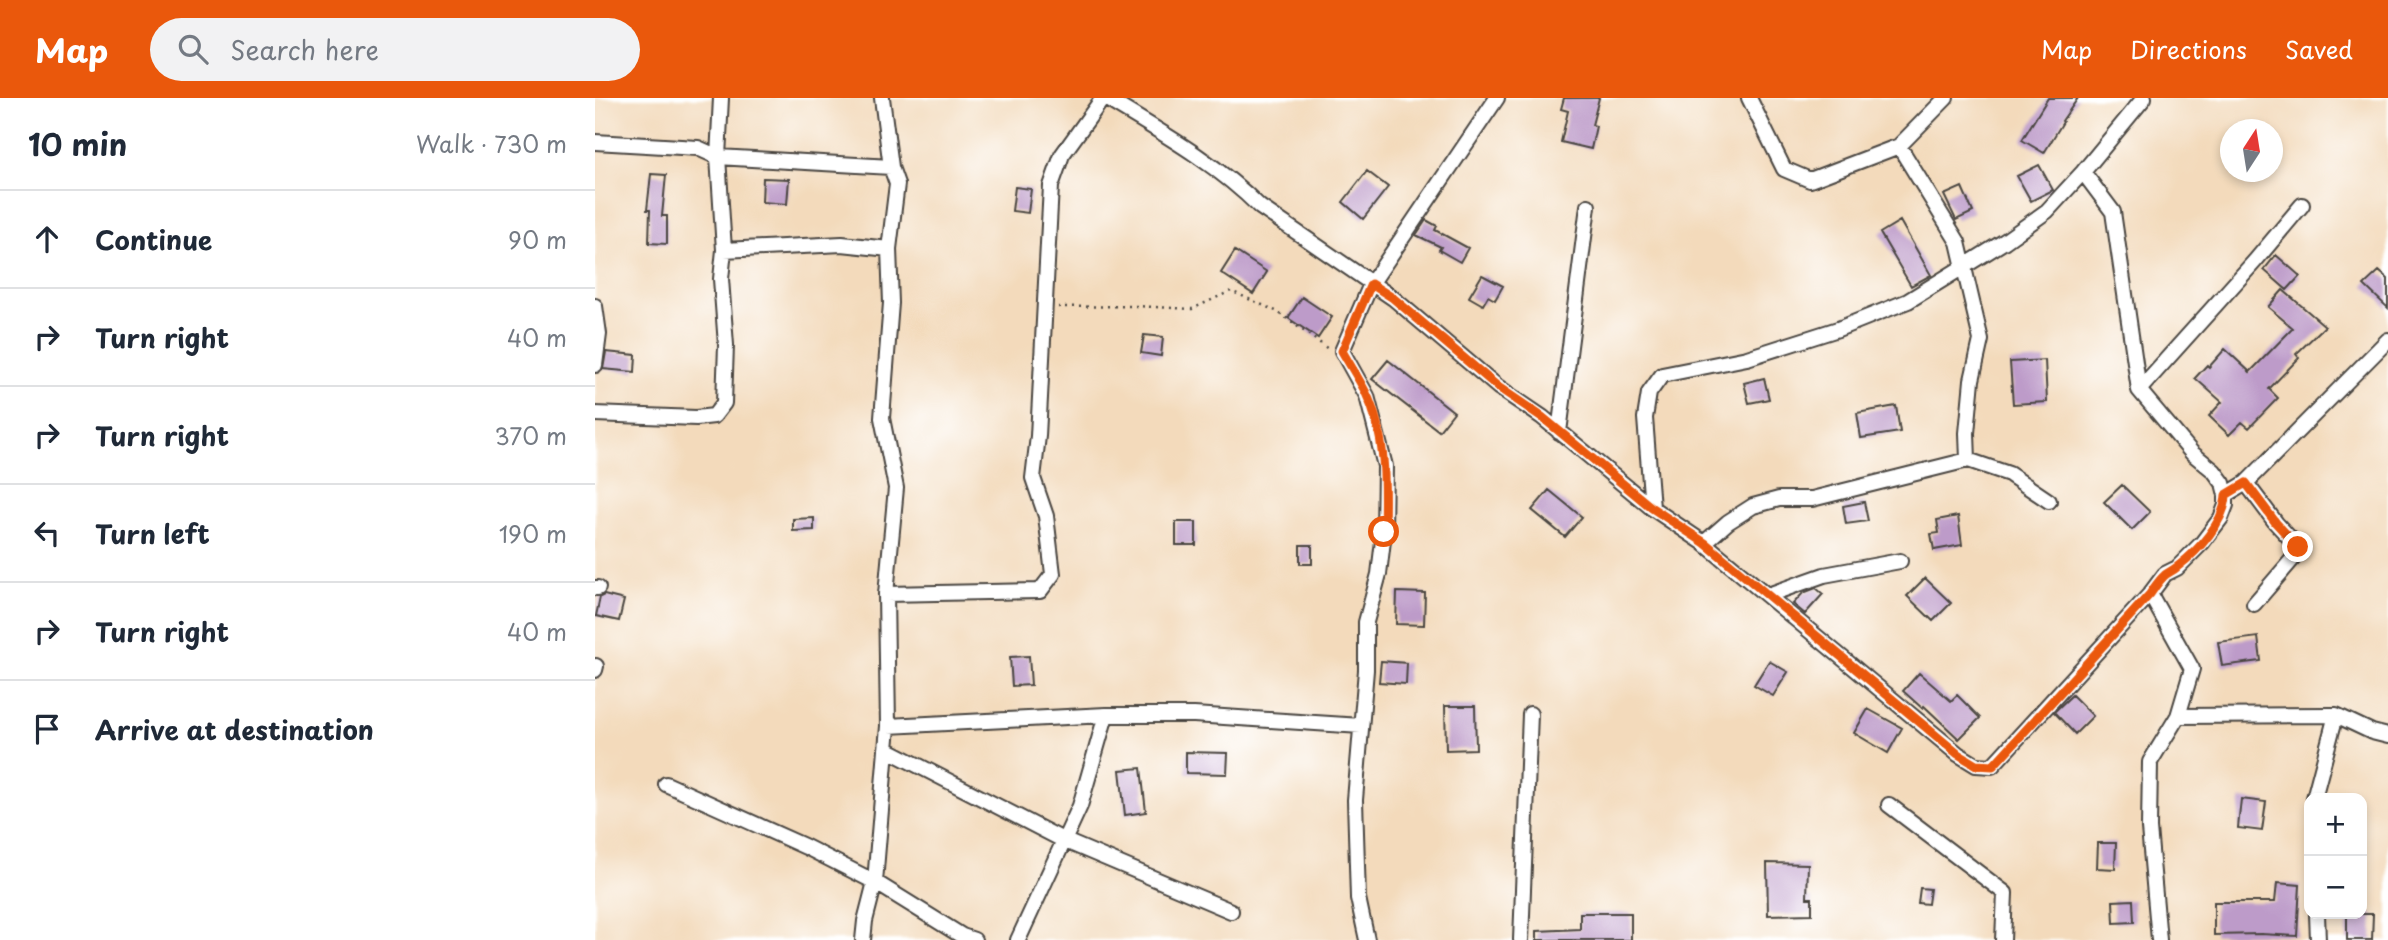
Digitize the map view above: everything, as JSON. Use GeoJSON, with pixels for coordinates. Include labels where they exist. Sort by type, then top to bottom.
{"type":"FeatureCollection","features":[{"type":"Feature","properties":{"kind":"street"},"geometry":{"type":"LineString","coordinates":[[595,414],[697,418],[714,416],[725,403],[726,345],[721,279],[724,250],[719,157],[721,98]]}},
{"type":"Feature","properties":{"kind":"street"},"geometry":{"type":"LineString","coordinates":[[863,940],[875,882],[888,726],[886,594],[896,488],[882,418],[891,303],[889,249],[897,184],[891,167],[882,98]]}},
{"type":"Feature","properties":{"kind":"street"},"geometry":{"type":"LineString","coordinates":[[886,594],[1040,591],[1053,574],[1046,516],[1033,478],[1038,436],[1051,186],[1062,155],[1104,98],[1206,161],[1260,206],[1421,320],[1498,387],[1559,432],[1652,508],[1705,543],[1958,754],[1976,765],[1993,766],[2150,594],[2165,574],[2177,568],[2202,543],[2221,518],[2226,505],[2223,484],[2214,471],[2192,453],[2139,390],[2113,212],[2083,172]]}},
{"type":"Feature","properties":{"kind":"street"},"geometry":{"type":"LineString","coordinates":[[1367,940],[1358,898],[1355,800],[1366,670],[1366,622],[1379,574],[1384,532],[1385,466],[1367,396],[1342,351],[1371,284],[1497,98]]}},
{"type":"Feature","properties":{"kind":"street"},"geometry":{"type":"LineString","coordinates":[[1749,98],[1784,169],[1810,180],[1899,146],[1946,98]]}},
{"type":"Feature","properties":{"kind":"street"},"geometry":{"type":"LineString","coordinates":[[1652,508],[1645,418],[1650,393],[1662,375],[1747,358],[1838,329],[1908,301],[2005,241],[2047,211],[2144,98]]}},
{"type":"Feature","properties":{"kind":"street"},"geometry":{"type":"LineString","coordinates":[[595,142],[698,148],[719,157],[891,167]]}},
{"type":"Feature","properties":{"kind":"street"},"geometry":{"type":"LineString","coordinates":[[1899,146],[1958,242],[1981,340],[1972,380],[1967,433],[1968,460]]}},
{"type":"Feature","properties":{"kind":"street"},"geometry":{"type":"LineString","coordinates":[[2139,390],[2302,205]]}},
{"type":"Feature","properties":{"kind":"street"},"geometry":{"type":"LineString","coordinates":[[1559,432],[1588,206]]}},
{"type":"Feature","properties":{"kind":"street"},"geometry":{"type":"LineString","coordinates":[[724,250],[842,244],[889,249]]}},
{"type":"Feature","properties":{"kind":"street"},"geometry":{"type":"LineString","coordinates":[[595,306],[599,334],[595,365]]}},
{"type":"Feature","properties":{"kind":"street"},"geometry":{"type":"LineString","coordinates":[[2226,495],[2246,483],[2388,340]]}},
{"type":"Feature","properties":{"kind":"street"},"geometry":{"type":"LineString","coordinates":[[1705,543],[1728,522],[1753,506],[1779,499],[1812,499],[1968,460],[2009,474],[2049,501]]}},
{"type":"Feature","properties":{"kind":"street"},"geometry":{"type":"LineString","coordinates":[[2246,483],[2298,547],[2297,554],[2254,604]]}},
{"type":"Feature","properties":{"kind":"street"},"geometry":{"type":"LineString","coordinates":[[1768,596],[1824,575],[1900,561]]}},
{"type":"Feature","properties":{"kind":"street"},"geometry":{"type":"LineString","coordinates":[[2150,594],[2192,669],[2178,716],[2150,762],[2149,828],[2159,940]]}},
{"type":"Feature","properties":{"kind":"street"},"geometry":{"type":"LineString","coordinates":[[1521,940],[1530,714]]}},
{"type":"Feature","properties":{"kind":"street"},"geometry":{"type":"LineString","coordinates":[[888,726],[1106,715],[1194,715],[1361,726]]}},
{"type":"Feature","properties":{"kind":"street"},"geometry":{"type":"LineString","coordinates":[[1018,940],[1080,806],[1106,715]]}},
{"type":"Feature","properties":{"kind":"street"},"geometry":{"type":"LineString","coordinates":[[2178,716],[2336,715],[2372,732],[2388,736]]}},
{"type":"Feature","properties":{"kind":"street"},"geometry":{"type":"LineString","coordinates":[[2315,793],[2336,715]]}},
{"type":"Feature","properties":{"kind":"street"},"geometry":{"type":"LineString","coordinates":[[886,749],[1063,840],[1231,911]]}},
{"type":"Feature","properties":{"kind":"street"},"geometry":{"type":"LineString","coordinates":[[666,784],[806,847],[875,882],[962,936],[974,940]]}},
{"type":"Feature","properties":{"kind":"street"},"geometry":{"type":"LineString","coordinates":[[1889,805],[2004,893],[2003,940]]}},
{"type":"Feature","properties":{"kind":"street"},"geometry":{"type":"LineString","coordinates":[[2318,919],[2318,940]]}},
{"type":"Feature","properties":{"kind":"path"},"geometry":{"type":"LineString","coordinates":[[1044,307],[1136,306],[1192,309],[1231,291],[1278,312],[1329,350],[1342,351]]}},
{"type":"Feature","properties":{"kind":"building"},"geometry":{"type":"Polygon","coordinates":[[[1564,98],[1599,98],[1592,125],[1596,126],[1591,149],[1561,142],[1568,111],[1561,109],[1564,98]]]}},
{"type":"Feature","properties":{"kind":"building"},"geometry":{"type":"Polygon","coordinates":[[[2048,98],[2078,98],[2044,153],[2022,140],[2048,98]]]}},
{"type":"Feature","properties":{"kind":"building"},"geometry":{"type":"Polygon","coordinates":[[[2039,165],[2053,190],[2031,201],[2017,176],[2039,165]]]}},
{"type":"Feature","properties":{"kind":"building"},"geometry":{"type":"Polygon","coordinates":[[[1367,171],[1388,187],[1363,219],[1343,202],[1367,171]]]}},
{"type":"Feature","properties":{"kind":"building"},"geometry":{"type":"Polygon","coordinates":[[[651,174],[666,175],[662,216],[667,216],[667,244],[649,243],[650,210],[647,210],[651,174]]]}},
{"type":"Feature","properties":{"kind":"building"},"geometry":{"type":"Polygon","coordinates":[[[763,178],[789,179],[787,204],[762,202],[763,178]]]}},
{"type":"Feature","properties":{"kind":"building"},"geometry":{"type":"Polygon","coordinates":[[[1015,187],[1031,189],[1028,213],[1012,211],[1015,187]]]}},
{"type":"Feature","properties":{"kind":"building"},"geometry":{"type":"Polygon","coordinates":[[[1962,187],[1973,212],[1956,220],[1944,195],[1962,187]]]}},
{"type":"Feature","properties":{"kind":"building"},"geometry":{"type":"Polygon","coordinates":[[[1426,220],[1437,226],[1435,230],[1468,248],[1460,262],[1439,250],[1441,247],[1416,235],[1426,220]]]}},
{"type":"Feature","properties":{"kind":"building"},"geometry":{"type":"Polygon","coordinates":[[[1900,221],[1931,275],[1911,286],[1880,233],[1900,221]]]}},
{"type":"Feature","properties":{"kind":"building"},"geometry":{"type":"Polygon","coordinates":[[[1235,251],[1267,272],[1253,294],[1221,273],[1235,251]]]}},
{"type":"Feature","properties":{"kind":"building"},"geometry":{"type":"Polygon","coordinates":[[[2276,255],[2300,276],[2287,290],[2264,270],[2276,255]]]}},
{"type":"Feature","properties":{"kind":"building"},"geometry":{"type":"Polygon","coordinates":[[[2379,271],[2388,279],[2388,308],[2364,285],[2379,271]]]}},
{"type":"Feature","properties":{"kind":"building"},"geometry":{"type":"Polygon","coordinates":[[[1482,275],[1503,286],[1495,300],[1488,296],[1483,305],[1469,297],[1482,275]]]}},
{"type":"Feature","properties":{"kind":"building"},"geometry":{"type":"Polygon","coordinates":[[[2283,290],[2325,326],[2296,354],[2299,358],[2269,389],[2278,398],[2249,428],[2242,422],[2229,435],[2209,416],[2222,402],[2195,378],[2225,349],[2250,372],[2293,328],[2268,307],[2283,290]]]}},
{"type":"Feature","properties":{"kind":"building"},"geometry":{"type":"Polygon","coordinates":[[[1302,297],[1332,317],[1318,338],[1288,318],[1302,297]]]}},
{"type":"Feature","properties":{"kind":"building"},"geometry":{"type":"Polygon","coordinates":[[[1144,335],[1163,337],[1161,356],[1141,353],[1144,335]]]}},
{"type":"Feature","properties":{"kind":"building"},"geometry":{"type":"Polygon","coordinates":[[[606,352],[636,355],[635,372],[603,369],[606,352]]]}},
{"type":"Feature","properties":{"kind":"building"},"geometry":{"type":"Polygon","coordinates":[[[1388,360],[1454,412],[1439,431],[1372,379],[1388,360]]]}},
{"type":"Feature","properties":{"kind":"building"},"geometry":{"type":"Polygon","coordinates":[[[2045,360],[2047,402],[2013,404],[2010,362],[2045,360]]]}},
{"type":"Feature","properties":{"kind":"building"},"geometry":{"type":"Polygon","coordinates":[[[1764,378],[1769,399],[1749,403],[1744,383],[1764,378]]]}},
{"type":"Feature","properties":{"kind":"building"},"geometry":{"type":"Polygon","coordinates":[[[1896,406],[1900,432],[1861,438],[1857,413],[1896,406]]]}},
{"type":"Feature","properties":{"kind":"building"},"geometry":{"type":"Polygon","coordinates":[[[2122,485],[2150,512],[2132,530],[2104,502],[2122,485]]]}},
{"type":"Feature","properties":{"kind":"building"},"geometry":{"type":"Polygon","coordinates":[[[1549,490],[1582,517],[1565,537],[1532,510],[1549,490]]]}},
{"type":"Feature","properties":{"kind":"building"},"geometry":{"type":"Polygon","coordinates":[[[1864,502],[1868,521],[1846,524],[1843,506],[1864,502]]]}},
{"type":"Feature","properties":{"kind":"building"},"geometry":{"type":"Polygon","coordinates":[[[1958,516],[1962,545],[1934,550],[1931,534],[1939,533],[1937,520],[1958,516]]]}},
{"type":"Feature","properties":{"kind":"building"},"geometry":{"type":"Polygon","coordinates":[[[814,518],[814,530],[793,531],[793,519],[814,518]]]}},
{"type":"Feature","properties":{"kind":"building"},"geometry":{"type":"Polygon","coordinates":[[[1176,522],[1196,522],[1196,545],[1176,545],[1176,522]]]}},
{"type":"Feature","properties":{"kind":"building"},"geometry":{"type":"Polygon","coordinates":[[[1300,545],[1312,545],[1312,564],[1300,564],[1300,545]]]}},
{"type":"Feature","properties":{"kind":"building"},"geometry":{"type":"Polygon","coordinates":[[[1925,578],[1951,603],[1933,621],[1907,596],[1925,578]]]}},
{"type":"Feature","properties":{"kind":"building"},"geometry":{"type":"Polygon","coordinates":[[[1816,588],[1823,594],[1805,614],[1793,604],[1803,593],[1816,588]]]}},
{"type":"Feature","properties":{"kind":"building"},"geometry":{"type":"Polygon","coordinates":[[[1397,592],[1425,593],[1424,625],[1396,624],[1397,592]]]}},
{"type":"Feature","properties":{"kind":"building"},"geometry":{"type":"Polygon","coordinates":[[[604,595],[624,600],[619,621],[596,616],[600,597],[604,595]]]}},
{"type":"Feature","properties":{"kind":"building"},"geometry":{"type":"Polygon","coordinates":[[[2258,637],[2261,661],[2222,666],[2218,642],[2258,637]]]}},
{"type":"Feature","properties":{"kind":"building"},"geometry":{"type":"Polygon","coordinates":[[[1029,656],[1031,685],[1012,686],[1010,657],[1029,656]]]}},
{"type":"Feature","properties":{"kind":"building"},"geometry":{"type":"Polygon","coordinates":[[[1381,661],[1407,663],[1406,684],[1379,682],[1381,661]]]}},
{"type":"Feature","properties":{"kind":"building"},"geometry":{"type":"Polygon","coordinates":[[[1769,661],[1788,672],[1773,696],[1754,685],[1769,661]]]}},
{"type":"Feature","properties":{"kind":"building"},"geometry":{"type":"Polygon","coordinates":[[[1919,673],[1951,701],[1957,695],[1980,718],[1959,739],[1924,706],[1922,708],[1903,691],[1919,673]]]}},
{"type":"Feature","properties":{"kind":"building"},"geometry":{"type":"Polygon","coordinates":[[[2072,695],[2093,716],[2075,734],[2054,712],[2072,695]]]}},
{"type":"Feature","properties":{"kind":"building"},"geometry":{"type":"Polygon","coordinates":[[[1445,706],[1475,706],[1476,749],[1446,750],[1445,706]]]}},
{"type":"Feature","properties":{"kind":"building"},"geometry":{"type":"Polygon","coordinates":[[[1868,709],[1902,728],[1888,753],[1854,733],[1868,709]]]}},
{"type":"Feature","properties":{"kind":"building"},"geometry":{"type":"Polygon","coordinates":[[[1186,752],[1228,753],[1227,774],[1186,773],[1186,752]]]}},
{"type":"Feature","properties":{"kind":"building"},"geometry":{"type":"Polygon","coordinates":[[[1141,768],[1146,812],[1125,815],[1120,770],[1141,768]]]}},
{"type":"Feature","properties":{"kind":"building"},"geometry":{"type":"Polygon","coordinates":[[[2241,799],[2266,802],[2262,831],[2238,828],[2241,799]]]}},
{"type":"Feature","properties":{"kind":"building"},"geometry":{"type":"Polygon","coordinates":[[[2098,843],[2116,843],[2115,869],[2097,868],[2098,843]]]}},
{"type":"Feature","properties":{"kind":"building"},"geometry":{"type":"Polygon","coordinates":[[[1767,863],[1808,864],[1807,898],[1812,898],[1812,914],[1768,915],[1767,863]]]}},
{"type":"Feature","properties":{"kind":"building"},"geometry":{"type":"Polygon","coordinates":[[[2277,883],[2300,885],[2297,936],[2214,935],[2214,902],[2275,902],[2277,883]]]}},
{"type":"Feature","properties":{"kind":"building"},"geometry":{"type":"Polygon","coordinates":[[[1920,888],[1930,889],[1928,904],[1918,903],[1920,888]]]}},
{"type":"Feature","properties":{"kind":"building"},"geometry":{"type":"Polygon","coordinates":[[[2133,900],[2134,922],[2114,923],[2113,901],[2133,900]]]}},
{"type":"Feature","properties":{"kind":"building"},"geometry":{"type":"Polygon","coordinates":[[[1580,913],[1631,913],[1631,940],[1537,940],[1537,931],[1580,929],[1580,913]]]}},
{"type":"Feature","properties":{"kind":"building"},"geometry":{"type":"Polygon","coordinates":[[[2367,914],[2373,914],[2372,940],[2347,940],[2347,919],[2367,919],[2367,914]]]}},
{"type":"Feature","properties":{"kind":"route"},"geometry":{"type":"LineString","coordinates":[[1384,532],[1385,466],[1376,425],[1367,396],[1342,351],[1371,284],[1393,298],[1498,387],[1542,417],[1652,508],[1705,543],[1958,754],[1976,765],[1993,766],[2150,594],[2165,574],[2177,568],[2202,543],[2221,518],[2226,505],[2226,495],[2246,483],[2298,547]]}}]}
